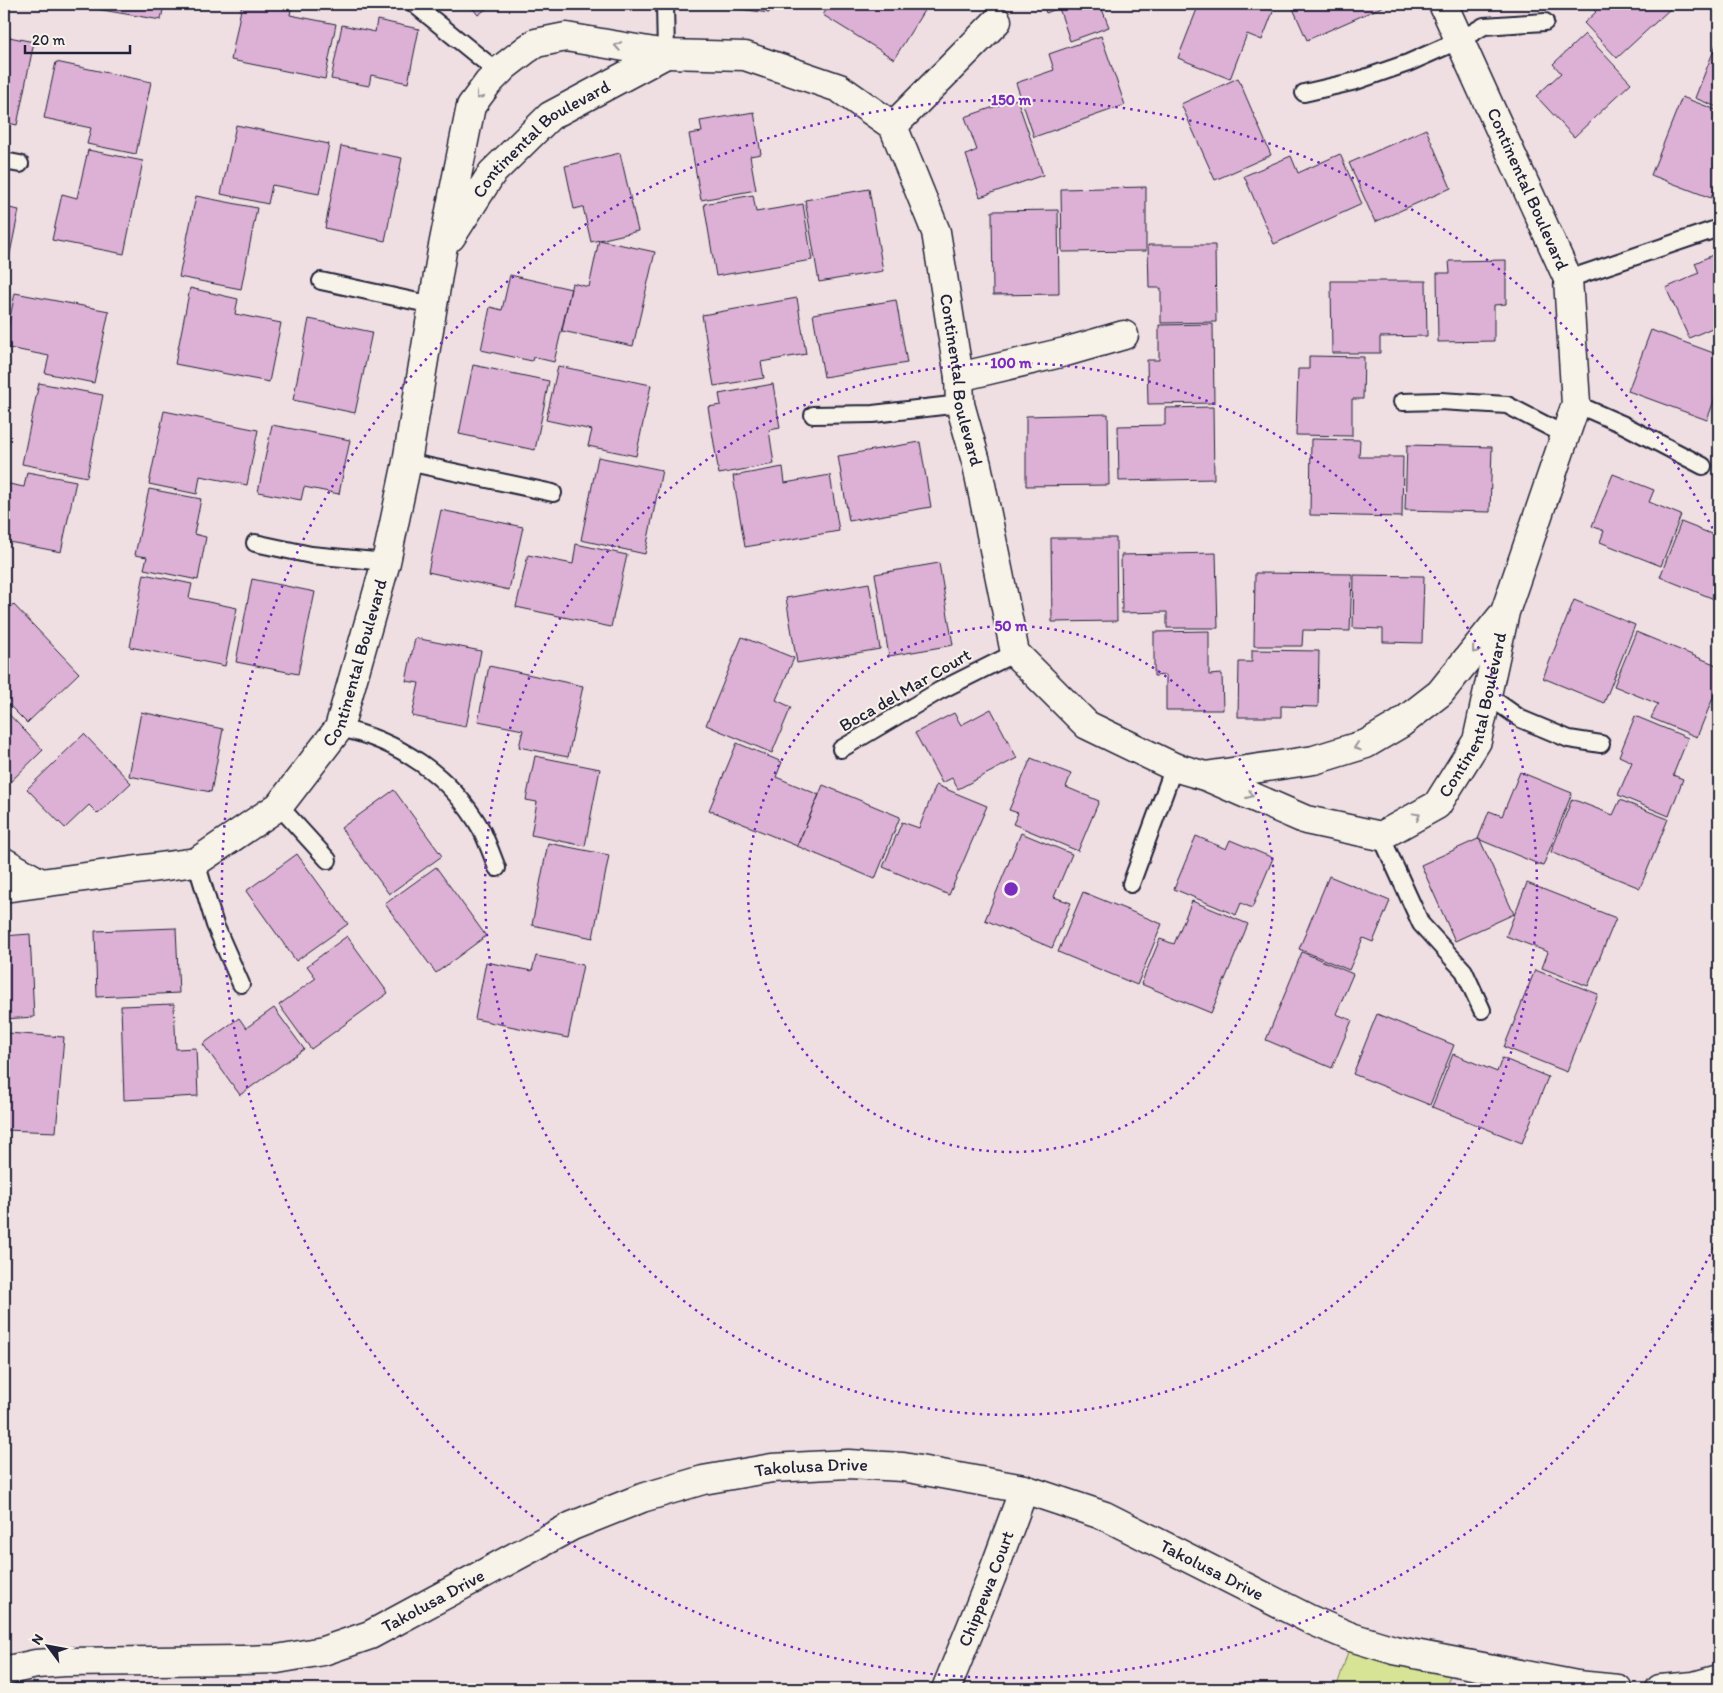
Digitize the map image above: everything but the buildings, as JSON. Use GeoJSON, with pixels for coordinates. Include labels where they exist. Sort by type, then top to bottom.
{"type":"FeatureCollection","features":[{"type":"Feature","properties":{"kind":"street","name":"Continental Boulevard"},"geometry":{"type":"LineString","coordinates":[[4,888],[196,862],[279,806],[339,728],[386,562],[407,462],[432,305],[471,106],[488,83],[505,66],[531,46],[566,37],[666,54],[745,56],[838,88],[893,126],[936,232],[959,377],[960,404],[977,465],[1015,653],[1087,725],[1174,767],[1205,776],[1306,820],[1381,836],[1437,805],[1477,741],[1505,612],[1576,404],[1568,279],[1443,4]]}},
{"type":"Feature","properties":{"kind":"street"},"geometry":{"type":"LineString","coordinates":[[893,126],[997,20]]}},
{"type":"Feature","properties":{"kind":"street","name":"Continental Boulevard"},"geometry":{"type":"LineString","coordinates":[[442,251],[492,173],[550,116],[666,54]]}},
{"type":"Feature","properties":{"kind":"street"},"geometry":{"type":"LineString","coordinates":[[959,377],[1065,352],[1124,335]]}},
{"type":"Feature","properties":{"kind":"street","name":"Continental Boulevard"},"geometry":{"type":"LineString","coordinates":[[1205,776],[1314,760],[1366,744],[1400,724],[1440,693],[1505,612]]}},
{"type":"Feature","properties":{"kind":"street"},"geometry":{"type":"LineString","coordinates":[[4,862],[39,882]]}},
{"type":"Feature","properties":{"kind":"street","name":"Takolusa Drive"},"geometry":{"type":"LineString","coordinates":[[4,1670],[36,1664],[65,1662],[277,1659],[323,1651],[370,1635],[572,1526],[642,1498],[703,1480],[772,1468],[848,1464],[903,1467],[1024,1489],[1105,1516],[1311,1620],[1351,1637],[1394,1650],[1577,1685],[1618,1689]]}},
{"type":"Feature","properties":{"kind":"street","name":"Chippewa Court"},"geometry":{"type":"LineString","coordinates":[[946,1689],[991,1578],[1024,1489]]}},
{"type":"Feature","properties":{"kind":"street"},"geometry":{"type":"LineString","coordinates":[[1660,1689],[1694,1686],[1719,1679]]}},
{"type":"Feature","properties":{"kind":"lane"},"geometry":{"type":"LineString","coordinates":[[414,4],[499,73]]}},
{"type":"Feature","properties":{"kind":"lane"},"geometry":{"type":"LineString","coordinates":[[665,4],[666,54]]}},
{"type":"Feature","properties":{"kind":"lane"},"geometry":{"type":"LineString","coordinates":[[1304,93],[1356,81],[1391,69],[1460,40],[1484,26],[1545,22]]}},
{"type":"Feature","properties":{"kind":"lane"},"geometry":{"type":"LineString","coordinates":[[1568,279],[1719,228]]}},
{"type":"Feature","properties":{"kind":"lane"},"geometry":{"type":"LineString","coordinates":[[321,281],[432,305]]}},
{"type":"Feature","properties":{"kind":"lane"},"geometry":{"type":"LineString","coordinates":[[1402,402],[1440,401],[1507,405],[1566,434]]}},
{"type":"Feature","properties":{"kind":"lane"},"geometry":{"type":"LineString","coordinates":[[813,415],[873,414],[960,404]]}},
{"type":"Feature","properties":{"kind":"lane"},"geometry":{"type":"LineString","coordinates":[[1576,404],[1624,425],[1704,466]]}},
{"type":"Feature","properties":{"kind":"lane"},"geometry":{"type":"LineString","coordinates":[[407,462],[553,492]]}},
{"type":"Feature","properties":{"kind":"lane"},"geometry":{"type":"LineString","coordinates":[[256,543],[311,555],[386,562]]}},
{"type":"Feature","properties":{"kind":"lane","name":"Boca del Mar Court"},"geometry":{"type":"LineString","coordinates":[[841,749],[939,691],[1015,653]]}},
{"type":"Feature","properties":{"kind":"lane"},"geometry":{"type":"LineString","coordinates":[[1487,695],[1522,719],[1569,739],[1601,744]]}},
{"type":"Feature","properties":{"kind":"lane"},"geometry":{"type":"LineString","coordinates":[[339,728],[392,745],[427,767],[457,795],[481,829],[497,868]]}},
{"type":"Feature","properties":{"kind":"lane"},"geometry":{"type":"LineString","coordinates":[[1131,884],[1174,767]]}},
{"type":"Feature","properties":{"kind":"lane"},"geometry":{"type":"LineString","coordinates":[[279,806],[328,860]]}},
{"type":"Feature","properties":{"kind":"lane"},"geometry":{"type":"LineString","coordinates":[[1381,836],[1421,924],[1464,971],[1482,1010]]}},
{"type":"Feature","properties":{"kind":"lane"},"geometry":{"type":"LineString","coordinates":[[196,862],[215,925],[241,984]]}},
{"type":"Feature","properties":{"kind":"green space"},"geometry":{"type":"Polygon","coordinates":[[[1353,1636],[1458,1655],[1445,1689],[1336,1689],[1353,1636]]]}}]}
